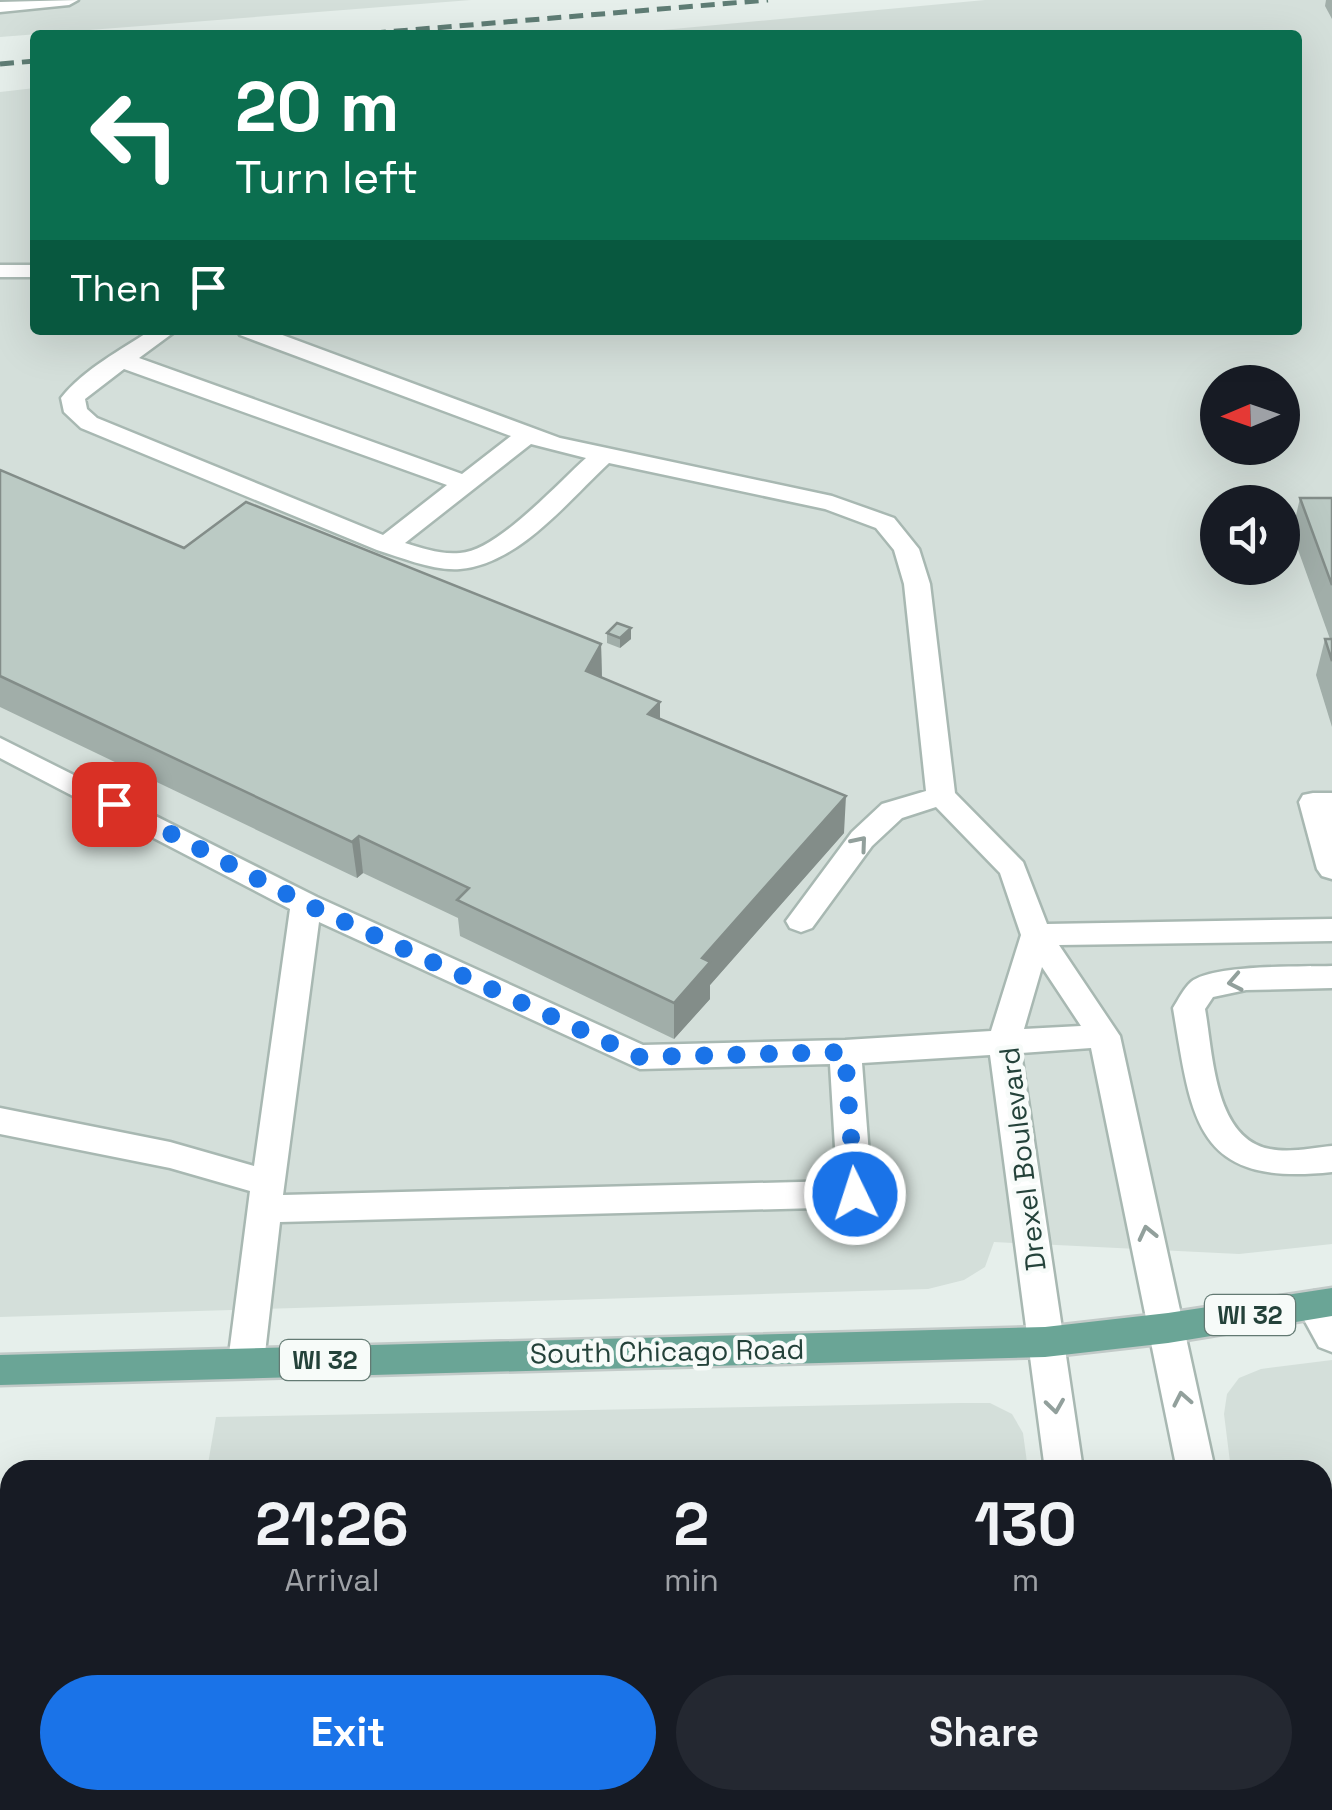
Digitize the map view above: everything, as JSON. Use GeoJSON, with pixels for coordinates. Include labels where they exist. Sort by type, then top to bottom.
{"type":"FeatureCollection","features":[{"type":"Feature","properties":{"kind":"main road","name":"South Chicago Road"},"geometry":{"type":"LineString","coordinates":[[0,1370],[1046,1342],[1168,1328],[1323,1303]]}},
{"type":"Feature","properties":{"kind":"street"},"geometry":{"type":"LineString","coordinates":[[0,6],[68,0]]}},
{"type":"Feature","properties":{"kind":"street"},"geometry":{"type":"LineString","coordinates":[[0,272],[30,271]]}},
{"type":"Feature","properties":{"kind":"street"},"geometry":{"type":"LineString","coordinates":[[159,335],[73,398],[76,412],[89,422],[386,544],[431,557],[465,561],[491,553],[606,454]]}},
{"type":"Feature","properties":{"kind":"street"},"geometry":{"type":"LineString","coordinates":[[261,335],[554,444],[813,498],[884,524],[906,549],[917,584],[941,796],[1013,868],[1036,936],[1104,1036],[1194,1460]]}},
{"type":"Feature","properties":{"kind":"street"},"geometry":{"type":"LineString","coordinates":[[122,360],[465,483]]}},
{"type":"Feature","properties":{"kind":"street"},"geometry":{"type":"LineString","coordinates":[[386,544],[528,434]]}},
{"type":"Feature","properties":{"kind":"street"},"geometry":{"type":"LineString","coordinates":[[0,748],[306,904],[640,1057],[845,1052],[1104,1036]]}},
{"type":"Feature","properties":{"kind":"street"},"geometry":{"type":"LineString","coordinates":[[801,920],[862,838],[892,810],[941,796]]}},
{"type":"Feature","properties":{"kind":"street"},"geometry":{"type":"LineString","coordinates":[[1332,802],[1312,802],[1332,869]]}},
{"type":"Feature","properties":{"kind":"street"},"geometry":{"type":"LineString","coordinates":[[246,1362],[306,904]]}},
{"type":"Feature","properties":{"kind":"street"},"geometry":{"type":"LineString","coordinates":[[1036,936],[1332,930]]}},
{"type":"Feature","properties":{"kind":"street","name":"Drexel Boulevard"},"geometry":{"type":"LineString","coordinates":[[1036,936],[1004,1042],[1063,1460]]}},
{"type":"Feature","properties":{"kind":"street"},"geometry":{"type":"LineString","coordinates":[[1332,977],[1246,978],[1203,988],[1189,1008],[1213,1121],[1231,1148],[1268,1162],[1332,1159]]}},
{"type":"Feature","properties":{"kind":"street"},"geometry":{"type":"LineString","coordinates":[[0,1121],[170,1155],[266,1196],[855,1194],[845,1052]]}},
{"type":"Feature","properties":{"kind":"street"},"geometry":{"type":"LineString","coordinates":[[1323,1303],[1332,1337]]}},
{"type":"Feature","properties":{"kind":"shaded area"},"geometry":{"type":"Polygon","coordinates":[[[0,0],[471,0],[89,30],[30,30],[30,35],[0,37],[0,0]]]}},
{"type":"Feature","properties":{"kind":"shaded area"},"geometry":{"type":"Polygon","coordinates":[[[985,0],[1332,0],[1332,1244],[1239,1254],[994,1242],[985,1267],[964,1280],[928,1289],[0,1317],[0,92],[30,89],[30,335],[1302,335],[1302,30],[663,30],[985,0]]]}},
{"type":"Feature","properties":{"kind":"shaded area"},"geometry":{"type":"Polygon","coordinates":[[[1332,1360],[1332,1460],[1230,1460],[1224,1414],[1227,1394],[1239,1378],[1261,1369],[1332,1360]]]}},
{"type":"Feature","properties":{"kind":"shaded area"},"geometry":{"type":"Polygon","coordinates":[[[990,1403],[1012,1414],[1023,1433],[1027,1460],[209,1460],[216,1417],[990,1403]]]}},
{"type":"Feature","properties":{"kind":"building"},"geometry":{"type":"Polygon","coordinates":[[[0,470],[184,548],[246,502],[601,644],[586,671],[660,702],[648,714],[846,796],[702,958],[710,962],[674,1003],[457,900],[469,888],[359,836],[352,842],[0,676],[0,470]]]}},
{"type":"Feature","properties":{"kind":"building"},"geometry":{"type":"Polygon","coordinates":[[[1300,498],[1332,498],[1332,585],[1300,498]]]}},
{"type":"Feature","properties":{"kind":"building"},"geometry":{"type":"Polygon","coordinates":[[[617,623],[631,628],[620,638],[607,633],[617,623]]]}},
{"type":"Feature","properties":{"kind":"building"},"geometry":{"type":"Polygon","coordinates":[[[1325,639],[1332,639],[1332,661],[1325,639]]]}},
{"type":"Feature","properties":{"kind":"railway"},"geometry":{"type":"LineString","coordinates":[[410,30],[768,0]]}},
{"type":"Feature","properties":{"kind":"railway"},"geometry":{"type":"LineString","coordinates":[[0,64],[30,61]]}},
{"type":"Feature","properties":{"kind":"route"},"geometry":{"type":"LineString","coordinates":[[114,804],[306,904],[640,1057],[845,1052],[855,1194]]}}]}
